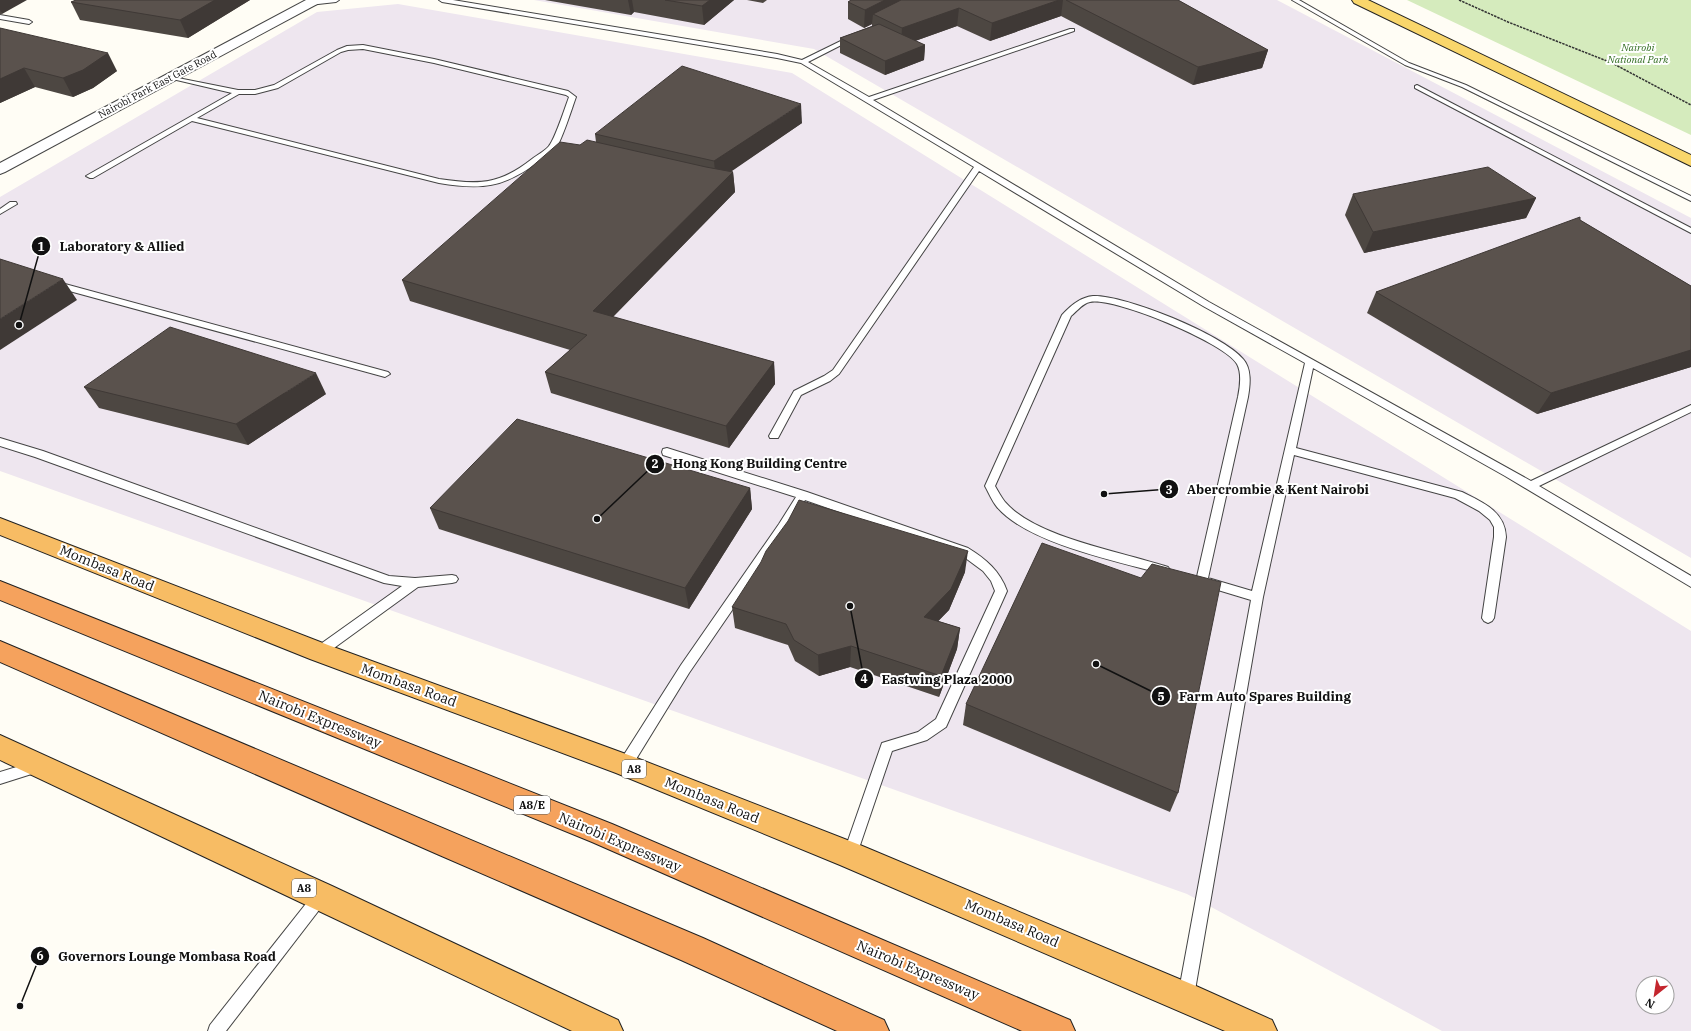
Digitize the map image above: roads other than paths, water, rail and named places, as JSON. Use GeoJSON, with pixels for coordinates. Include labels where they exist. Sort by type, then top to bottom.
{"type":"FeatureCollection","features":[{"type":"Feature","properties":{"kind":"highway","name":"Mombasa Road"},"geometry":{"type":"LineString","coordinates":[[0,526],[319,652],[626,765],[850,855],[1185,997],[1261,1031]]}},
{"type":"Feature","properties":{"kind":"highway","name":"Nairobi Expressway"},"geometry":{"type":"LineString","coordinates":[[0,590],[602,833],[1059,1031]]}},
{"type":"Feature","properties":{"kind":"highway"},"geometry":{"type":"LineString","coordinates":[[0,651],[447,846],[692,949],[873,1031]]}},
{"type":"Feature","properties":{"kind":"highway","name":"A8"},"geometry":{"type":"LineString","coordinates":[[0,747],[322,896],[607,1031]]}},
{"type":"Feature","properties":{"kind":"main road"},"geometry":{"type":"LineString","coordinates":[[1358,0],[1691,161]]}},
{"type":"Feature","properties":{"kind":"main road"},"geometry":{"type":"LineString","coordinates":[[1380,0],[1674,138]]}},
{"type":"Feature","properties":{"kind":"street","name":"Nairobi Park East Gate Road"},"geometry":{"type":"LineString","coordinates":[[0,169],[312,2]]}},
{"type":"Feature","properties":{"kind":"lane"},"geometry":{"type":"LineString","coordinates":[[312,2],[336,0]]}},
{"type":"Feature","properties":{"kind":"lane"},"geometry":{"type":"LineString","coordinates":[[442,0],[777,56],[802,62],[814,67],[1206,304],[1530,486],[1691,582]]}},
{"type":"Feature","properties":{"kind":"lane"},"geometry":{"type":"LineString","coordinates":[[1293,2],[1311,10],[1407,64],[1464,86],[1691,199]]}},
{"type":"Feature","properties":{"kind":"lane"},"geometry":{"type":"LineString","coordinates":[[0,17],[29,22]]}},
{"type":"Feature","properties":{"kind":"lane"},"geometry":{"type":"LineString","coordinates":[[868,100],[1072,30]]}},
{"type":"Feature","properties":{"kind":"lane"},"geometry":{"type":"LineString","coordinates":[[802,62],[859,35]]}},
{"type":"Feature","properties":{"kind":"lane"},"geometry":{"type":"LineString","coordinates":[[170,77],[238,92],[264,91],[276,86],[339,51],[355,47],[363,47],[434,61],[568,93],[573,97],[557,148],[522,171],[500,181],[483,185],[465,185],[439,181],[191,118]]}},
{"type":"Feature","properties":{"kind":"lane"},"geometry":{"type":"LineString","coordinates":[[1417,87],[1691,231]]}},
{"type":"Feature","properties":{"kind":"lane"},"geometry":{"type":"LineString","coordinates":[[90,176],[238,92]]}},
{"type":"Feature","properties":{"kind":"lane"},"geometry":{"type":"LineString","coordinates":[[774,436],[797,393],[803,388],[831,377],[836,372],[978,167]]}},
{"type":"Feature","properties":{"kind":"lane"},"geometry":{"type":"LineString","coordinates":[[0,212],[13,204]]}},
{"type":"Feature","properties":{"kind":"lane"},"geometry":{"type":"LineString","coordinates":[[46,281],[385,374]]}},
{"type":"Feature","properties":{"kind":"lane"},"geometry":{"type":"LineString","coordinates":[[1172,572],[1054,538],[1023,522],[1001,506],[990,486],[1067,315],[1082,301],[1101,299],[1138,309],[1185,326],[1223,348],[1240,362],[1246,379],[1243,397],[1198,579],[1256,597]]}},
{"type":"Feature","properties":{"kind":"lane"},"geometry":{"type":"LineString","coordinates":[[1185,997],[1256,597],[1310,362]]}},
{"type":"Feature","properties":{"kind":"lane"},"geometry":{"type":"LineString","coordinates":[[1530,486],[1688,413]]}},
{"type":"Feature","properties":{"kind":"lane"},"geometry":{"type":"LineString","coordinates":[[0,442],[388,580],[415,584],[452,579]]}},
{"type":"Feature","properties":{"kind":"lane"},"geometry":{"type":"LineString","coordinates":[[1289,450],[1458,495],[1477,505],[1491,515],[1500,526],[1500,537],[1488,618]]}},
{"type":"Feature","properties":{"kind":"lane"},"geometry":{"type":"LineString","coordinates":[[667,452],[803,495],[964,551],[978,559],[999,583],[1001,591],[941,722],[922,736],[887,747],[850,855]]}},
{"type":"Feature","properties":{"kind":"lane"},"geometry":{"type":"LineString","coordinates":[[626,765],[685,669],[784,527],[803,495]]}},
{"type":"Feature","properties":{"kind":"lane"},"geometry":{"type":"LineString","coordinates":[[319,652],[415,584]]}},
{"type":"Feature","properties":{"kind":"lane"},"geometry":{"type":"LineString","coordinates":[[0,778],[40,765]]}},
{"type":"Feature","properties":{"kind":"lane"},"geometry":{"type":"LineString","coordinates":[[216,1031],[322,896]]}},
{"type":"Feature","properties":{"kind":"place","name":"Laboratory & Allied"},"geometry":{"type":"Point","coordinates":[19,325]}},
{"type":"Feature","properties":{"kind":"place","name":"Abercrombie & Kent Nairobi"},"geometry":{"type":"Point","coordinates":[1104,494]}},
{"type":"Feature","properties":{"kind":"place","name":"Hong Kong Building Centre"},"geometry":{"type":"Point","coordinates":[597,519]}},
{"type":"Feature","properties":{"kind":"place","name":"Eastwing Plaza 2000"},"geometry":{"type":"Point","coordinates":[850,606]}},
{"type":"Feature","properties":{"kind":"place","name":"Farm Auto Spares Building"},"geometry":{"type":"Point","coordinates":[1096,664]}},
{"type":"Feature","properties":{"kind":"place","name":"Governors Lounge Mombasa Road"},"geometry":{"type":"Point","coordinates":[20,1006]}},
{"type":"Feature","properties":{"kind":"park label","name":"Nairobi National Park"},"geometry":{"type":"Point","coordinates":[1638,52]}}]}
